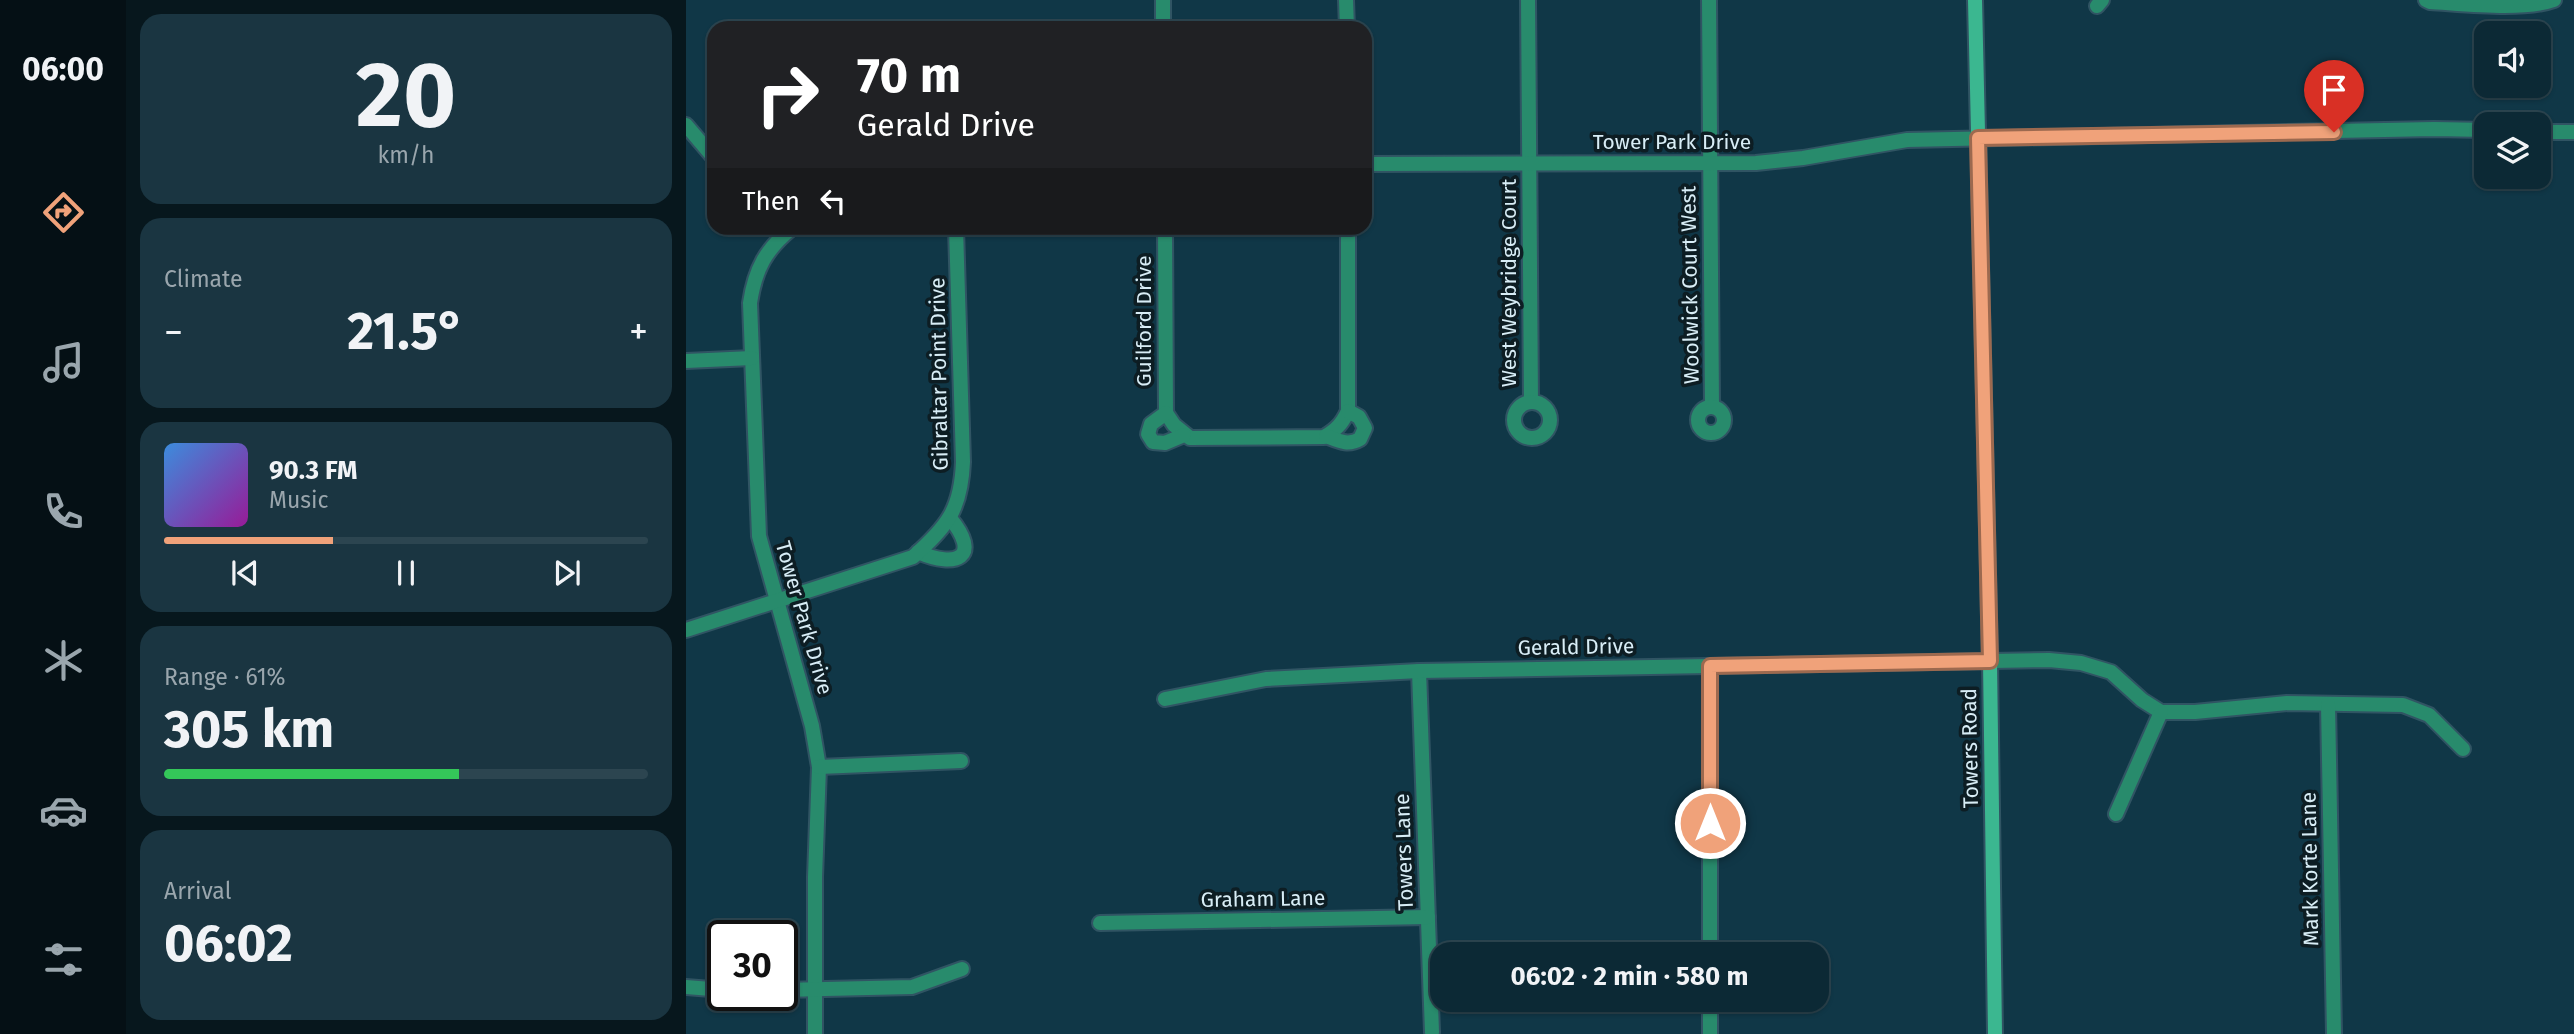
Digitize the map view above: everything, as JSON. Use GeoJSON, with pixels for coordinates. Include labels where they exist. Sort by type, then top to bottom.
{"type":"FeatureCollection","features":[{"type":"Feature","properties":{"kind":"main road","name":"Towers Road"},"geometry":{"type":"LineString","coordinates":[[1975,0],[1990,661],[1994,1034]]}},
{"type":"Feature","properties":{"kind":"street"},"geometry":{"type":"LineString","coordinates":[[1163,0],[1163,21]]}},
{"type":"Feature","properties":{"kind":"street"},"geometry":{"type":"LineString","coordinates":[[1346,0],[1346,21]]}},
{"type":"Feature","properties":{"kind":"street","name":"West Weybridge Court"},"geometry":{"type":"LineString","coordinates":[[1528,0],[1531,402]]}},
{"type":"Feature","properties":{"kind":"street","name":"Woolwick Court West"},"geometry":{"type":"LineString","coordinates":[[1709,0],[1712,407]]}},
{"type":"Feature","properties":{"kind":"street"},"geometry":{"type":"LineString","coordinates":[[2426,0],[2503,5],[2542,4],[2554,0]]}},
{"type":"Feature","properties":{"kind":"street"},"geometry":{"type":"LineString","coordinates":[[686,125],[707,150]]}},
{"type":"Feature","properties":{"kind":"street","name":"Tower Park Drive"},"geometry":{"type":"LineString","coordinates":[[1372,164],[1756,163],[1907,140],[2474,130]]}},
{"type":"Feature","properties":{"kind":"street"},"geometry":{"type":"LineString","coordinates":[[2551,132],[2574,132]]}},
{"type":"Feature","properties":{"kind":"street","name":"Tower Park Drive"},"geometry":{"type":"LineString","coordinates":[[779,235],[758,266],[750,303],[759,536],[809,715],[818,767],[814,877],[815,1034]]}},
{"type":"Feature","properties":{"kind":"street","name":"Gibraltar Point Drive"},"geometry":{"type":"LineString","coordinates":[[686,630],[913,557],[933,540],[950,517],[962,489],[963,462],[956,235]]}},
{"type":"Feature","properties":{"kind":"street","name":"Guilford Drive"},"geometry":{"type":"LineString","coordinates":[[1165,235],[1166,414],[1184,435],[1190,438],[1212,439],[1326,436],[1342,443],[1353,443],[1360,439],[1365,428],[1359,417],[1348,411],[1348,235]]}},
{"type":"Feature","properties":{"kind":"street"},"geometry":{"type":"LineString","coordinates":[[686,361],[752,358]]}},
{"type":"Feature","properties":{"kind":"street"},"geometry":{"type":"LineString","coordinates":[[1326,436],[1342,423],[1348,411]]}},
{"type":"Feature","properties":{"kind":"street","name":"Guilford Drive"},"geometry":{"type":"LineString","coordinates":[[1166,414],[1151,424],[1148,434],[1153,442],[1166,443],[1184,435]]}},
{"type":"Feature","properties":{"kind":"street"},"geometry":{"type":"LineString","coordinates":[[918,552],[930,558],[950,561],[962,554],[965,548],[963,533],[950,517]]}},
{"type":"Feature","properties":{"kind":"street","name":"Gerald Drive"},"geometry":{"type":"LineString","coordinates":[[1165,699],[1266,679],[1419,671],[2049,660],[2081,663],[2110,672],[2142,700],[2161,712]]}},
{"type":"Feature","properties":{"kind":"street"},"geometry":{"type":"LineString","coordinates":[[1710,666],[1710,942]]}},
{"type":"Feature","properties":{"kind":"street","name":"Towers Lane"},"geometry":{"type":"LineString","coordinates":[[1419,671],[1432,1032]]}},
{"type":"Feature","properties":{"kind":"street"},"geometry":{"type":"LineString","coordinates":[[2116,814],[2161,712],[2195,712],[2287,703],[2403,705],[2429,715],[2463,749]]}},
{"type":"Feature","properties":{"kind":"street","name":"Mark Korte Lane"},"geometry":{"type":"LineString","coordinates":[[2328,704],[2334,1034]]}},
{"type":"Feature","properties":{"kind":"street"},"geometry":{"type":"LineString","coordinates":[[818,767],[961,761]]}},
{"type":"Feature","properties":{"kind":"street","name":"Graham Lane"},"geometry":{"type":"LineString","coordinates":[[1100,923],[1428,917]]}},
{"type":"Feature","properties":{"kind":"street"},"geometry":{"type":"LineString","coordinates":[[798,990],[912,987],[962,969]]}},
{"type":"Feature","properties":{"kind":"street"},"geometry":{"type":"LineString","coordinates":[[686,987],[707,989]]}},
{"type":"Feature","properties":{"kind":"street"},"geometry":{"type":"LineString","coordinates":[[1710,1012],[1710,1034]]}},
{"type":"Feature","properties":{"kind":"route"},"geometry":{"type":"LineString","coordinates":[[1710,823],[1710,666],[1990,661],[1978,138],[2334,132]]}}]}
